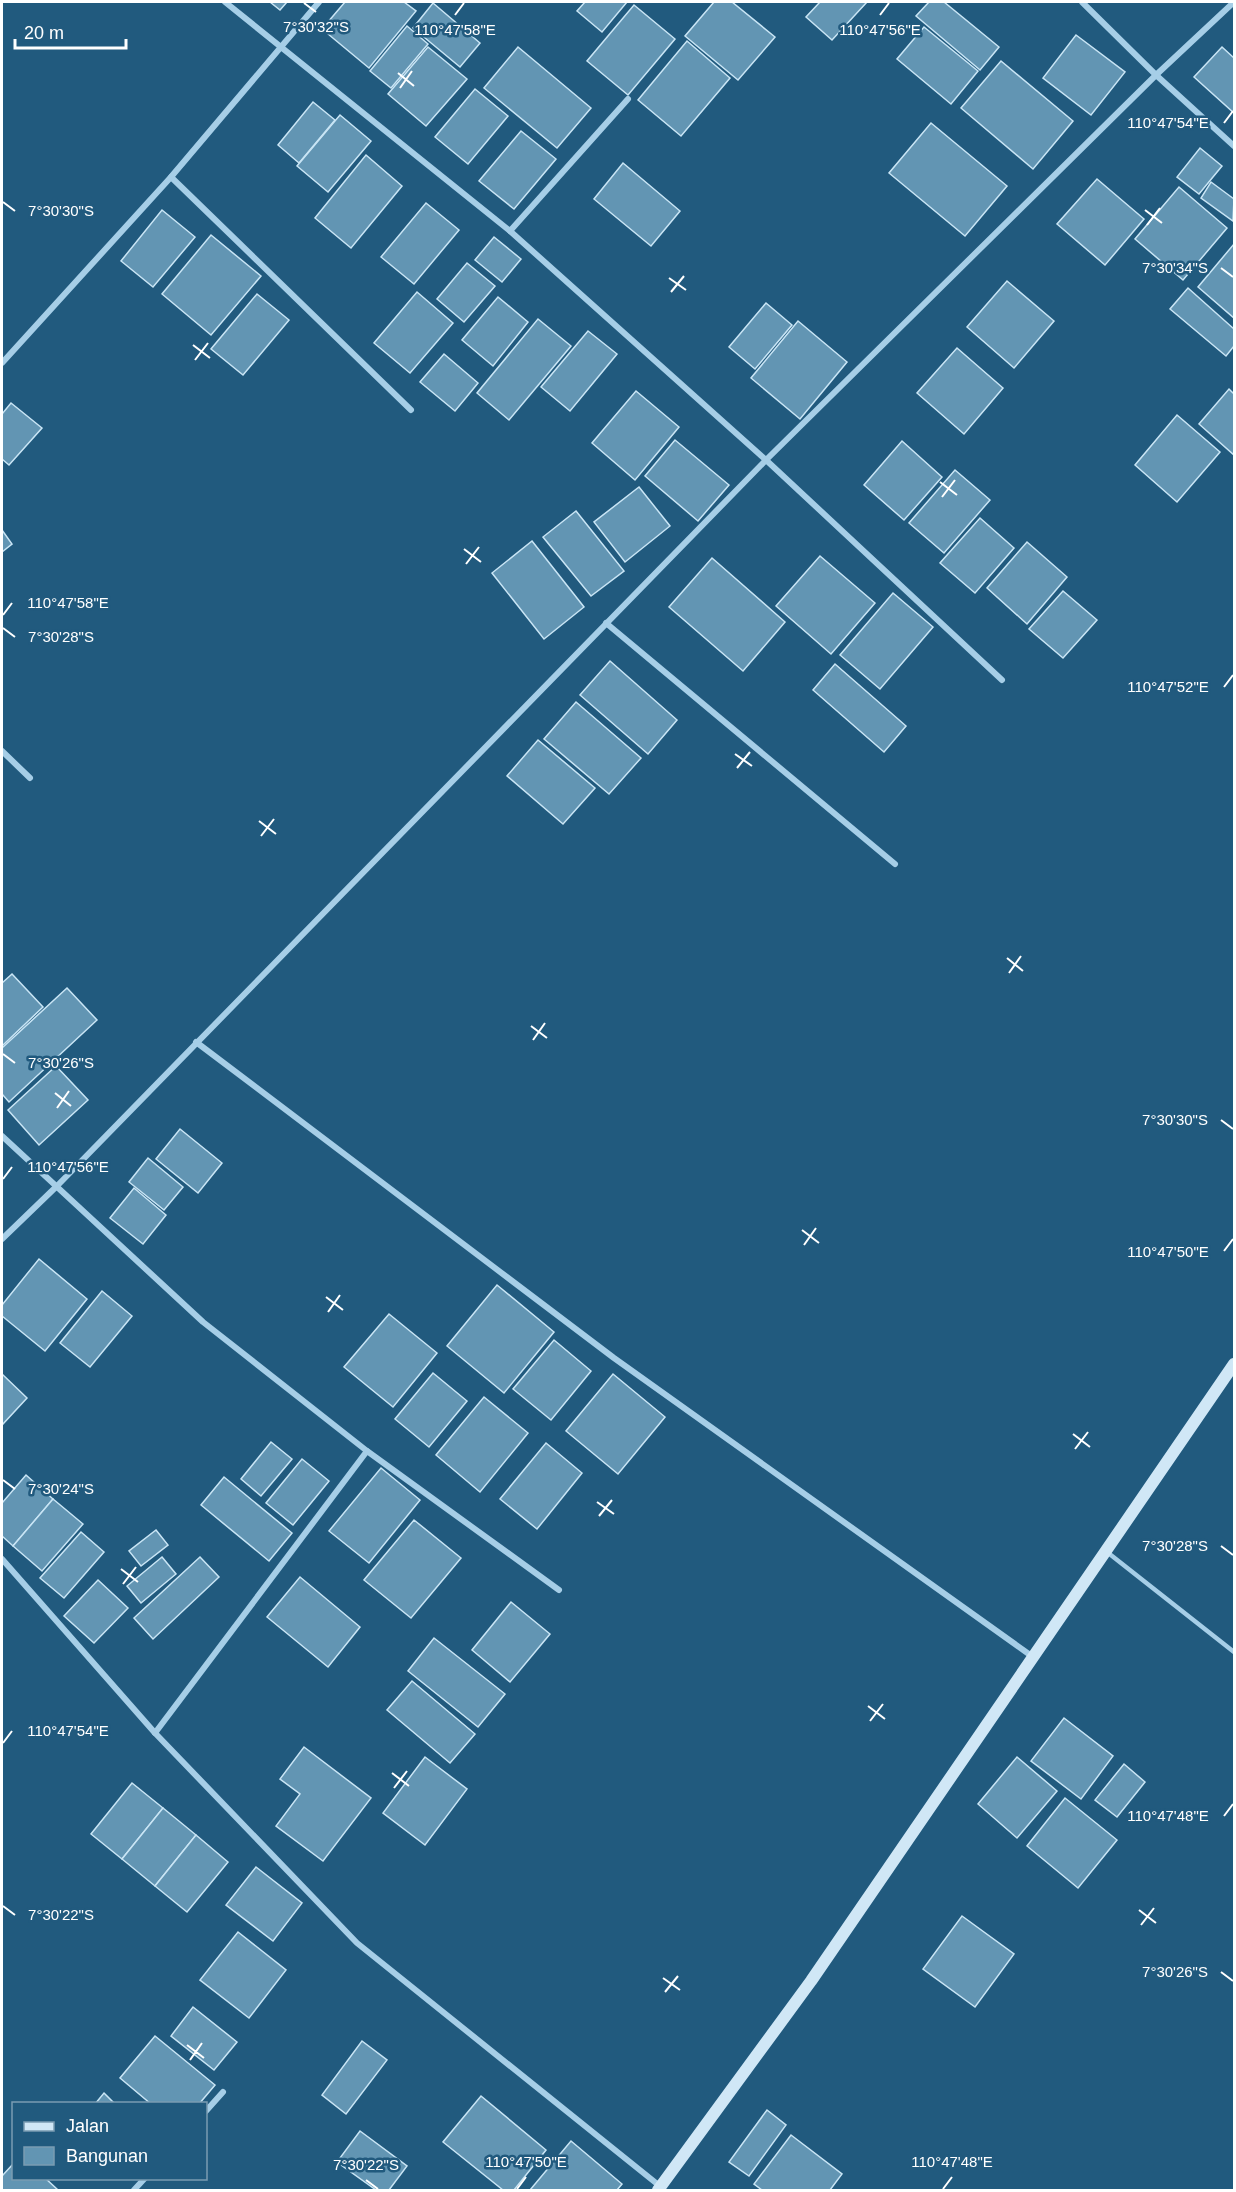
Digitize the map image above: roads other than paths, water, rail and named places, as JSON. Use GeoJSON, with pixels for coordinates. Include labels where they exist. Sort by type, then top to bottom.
{"type":"FeatureCollection","features":[{"type":"Feature","properties":{"kind":"street"},"geometry":{"type":"LineString","coordinates":[[225,2],[282,45],[510,231],[766,460],[1002,680]]}},
{"type":"Feature","properties":{"kind":"street"},"geometry":{"type":"LineString","coordinates":[[2,363],[171,177],[319,2]]}},
{"type":"Feature","properties":{"kind":"street"},"geometry":{"type":"LineString","coordinates":[[1082,2],[1156,75],[1234,146]]}},
{"type":"Feature","properties":{"kind":"street"},"geometry":{"type":"LineString","coordinates":[[2,1239],[58,1185],[766,460],[1156,75],[1234,2]]}},
{"type":"Feature","properties":{"kind":"street"},"geometry":{"type":"LineString","coordinates":[[510,231],[628,99]]}},
{"type":"Feature","properties":{"kind":"street"},"geometry":{"type":"LineString","coordinates":[[171,177],[411,410]]}},
{"type":"Feature","properties":{"kind":"street"},"geometry":{"type":"LineString","coordinates":[[606,623],[895,864]]}},
{"type":"Feature","properties":{"kind":"street"},"geometry":{"type":"LineString","coordinates":[[2,751],[30,778]]}},
{"type":"Feature","properties":{"kind":"street"},"geometry":{"type":"LineString","coordinates":[[196,1042],[614,1358],[1033,1657]]}},
{"type":"Feature","properties":{"kind":"street"},"geometry":{"type":"LineString","coordinates":[[2,1136],[58,1185],[203,1322],[367,1451],[559,1590]]}},
{"type":"Feature","properties":{"kind":"street"},"geometry":{"type":"LineString","coordinates":[[2,1559],[155,1733],[357,1942],[660,2188],[811,1981],[1234,1364]]}},
{"type":"Feature","properties":{"kind":"street"},"geometry":{"type":"LineString","coordinates":[[155,1733],[367,1451]]}},
{"type":"Feature","properties":{"kind":"street"},"geometry":{"type":"LineString","coordinates":[[207,2110],[223,2092]]}},
{"type":"Feature","properties":{"kind":"lane"},"geometry":{"type":"LineString","coordinates":[[1107,1551],[1234,1652]]}}]}
